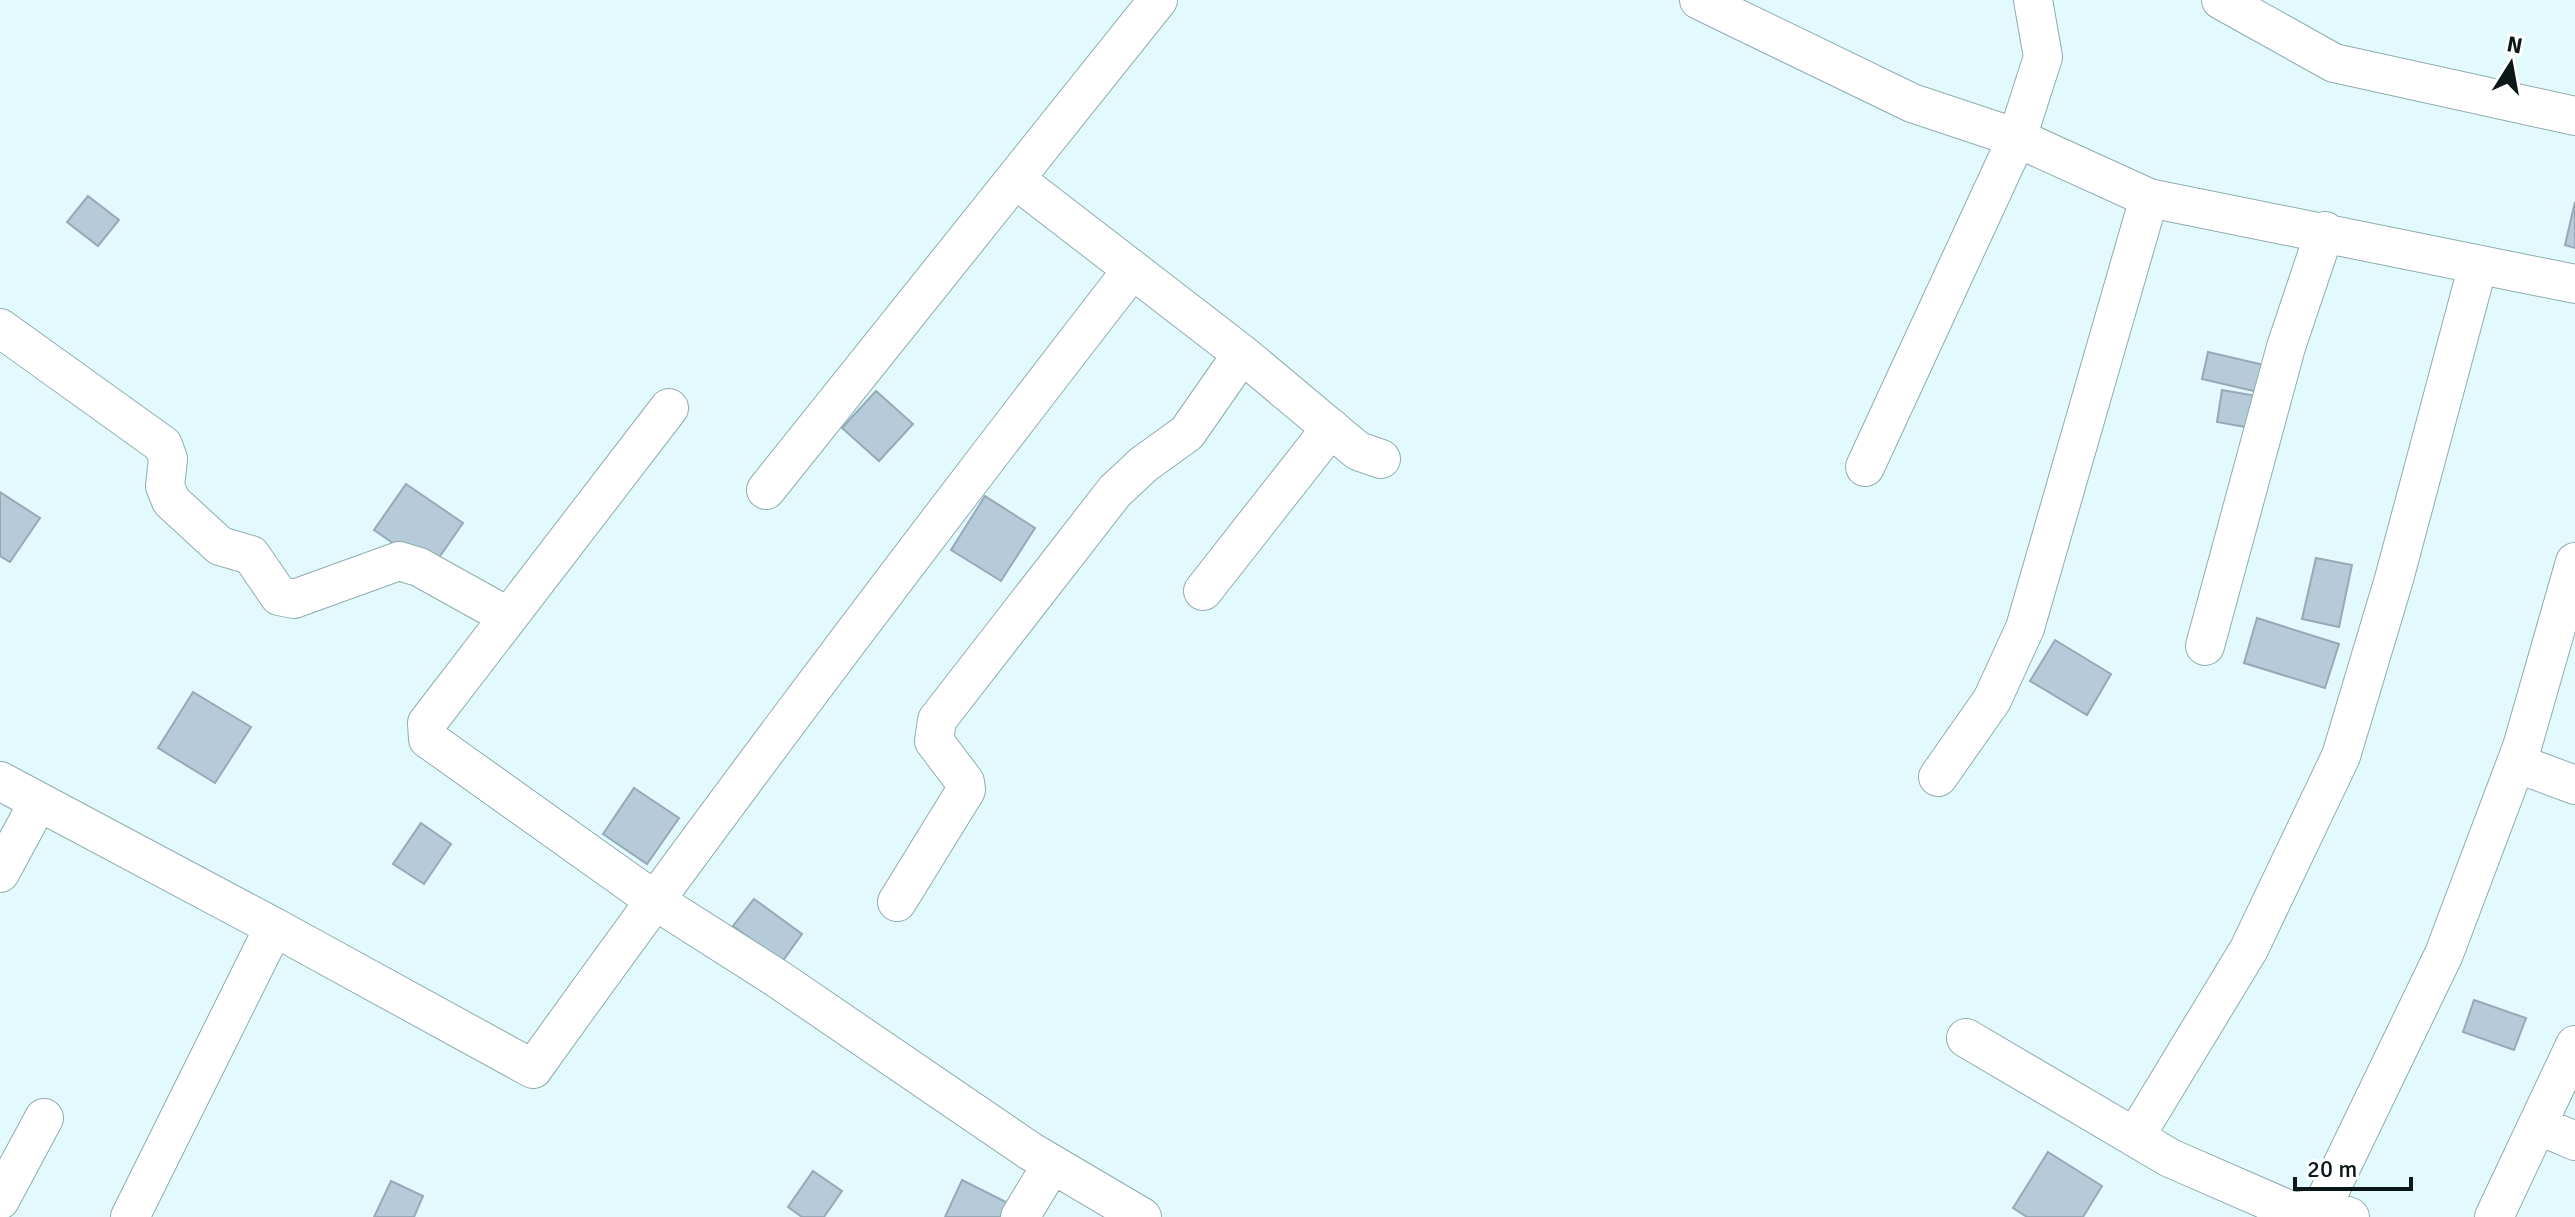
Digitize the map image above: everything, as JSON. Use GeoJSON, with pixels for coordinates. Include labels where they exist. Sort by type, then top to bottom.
{"type":"FeatureCollection","features":[{"type":"Feature","properties":{"kind":"street"},"geometry":{"type":"LineString","coordinates":[[766,490],[1158,0]]}},
{"type":"Feature","properties":{"kind":"street"},"geometry":{"type":"LineString","coordinates":[[1699,0],[1912,103],[2017,138],[2149,198],[2221,215],[2325,231],[2575,284]]}},
{"type":"Feature","properties":{"kind":"street"},"geometry":{"type":"LineString","coordinates":[[1865,467],[2017,138],[2043,57],[2033,0]]}},
{"type":"Feature","properties":{"kind":"street"},"geometry":{"type":"LineString","coordinates":[[2221,0],[2334,63],[2575,116]]}},
{"type":"Feature","properties":{"kind":"street"},"geometry":{"type":"LineString","coordinates":[[1015,179],[1242,354],[1358,451],[1381,459]]}},
{"type":"Feature","properties":{"kind":"street"},"geometry":{"type":"LineString","coordinates":[[1938,777],[1992,700],[2021,639],[2149,198]]}},
{"type":"Feature","properties":{"kind":"street"},"geometry":{"type":"LineString","coordinates":[[2205,646],[2286,347],[2325,231]]}},
{"type":"Feature","properties":{"kind":"street"},"geometry":{"type":"LineString","coordinates":[[2135,1137],[2249,949],[2341,756],[2394,579],[2478,265]]}},
{"type":"Feature","properties":{"kind":"street"},"geometry":{"type":"LineString","coordinates":[[0,781],[533,1069],[654,900],[1132,270]]}},
{"type":"Feature","properties":{"kind":"street"},"geometry":{"type":"LineString","coordinates":[[0,328],[163,445],[168,459],[165,486],[171,501],[220,546],[251,555],[279,596],[294,599],[399,561],[419,567],[507,616]]}},
{"type":"Feature","properties":{"kind":"street"},"geometry":{"type":"LineString","coordinates":[[897,902],[966,790],[965,782],[934,741],[937,720],[1115,491],[1144,464],[1187,433],[1242,354]]}},
{"type":"Feature","properties":{"kind":"street"},"geometry":{"type":"LineString","coordinates":[[669,408],[427,723],[428,739],[654,900],[778,979],[1052,1164],[1142,1217]]}},
{"type":"Feature","properties":{"kind":"street"},"geometry":{"type":"LineString","coordinates":[[1203,591],[1331,428]]}},
{"type":"Feature","properties":{"kind":"street"},"geometry":{"type":"LineString","coordinates":[[1966,1038],[2170,1158],[2294,1212],[2336,1212],[2444,954],[2516,763],[2575,562]]}},
{"type":"Feature","properties":{"kind":"street"},"geometry":{"type":"LineString","coordinates":[[2516,763],[2575,785]]}},
{"type":"Feature","properties":{"kind":"street"},"geometry":{"type":"LineString","coordinates":[[0,873],[38,803]]}},
{"type":"Feature","properties":{"kind":"street"},"geometry":{"type":"LineString","coordinates":[[130,1217],[274,927]]}},
{"type":"Feature","properties":{"kind":"street"},"geometry":{"type":"LineString","coordinates":[[2494,1217],[2575,1045]]}},
{"type":"Feature","properties":{"kind":"street"},"geometry":{"type":"LineString","coordinates":[[0,1200],[44,1118]]}},
{"type":"Feature","properties":{"kind":"street"},"geometry":{"type":"LineString","coordinates":[[2538,1125],[2575,1141]]}},
{"type":"Feature","properties":{"kind":"street"},"geometry":{"type":"LineString","coordinates":[[1020,1217],[1052,1164]]}},
{"type":"Feature","properties":{"kind":"building"},"geometry":{"type":"Polygon","coordinates":[[[88,196],[119,220],[98,246],[67,222],[88,196]]]}},
{"type":"Feature","properties":{"kind":"building"},"geometry":{"type":"Polygon","coordinates":[[[2575,202],[2575,248],[2565,245],[2575,202]]]}},
{"type":"Feature","properties":{"kind":"building"},"geometry":{"type":"Polygon","coordinates":[[[2208,352],[2277,368],[2271,395],[2202,379],[2208,352]]]}},
{"type":"Feature","properties":{"kind":"building"},"geometry":{"type":"Polygon","coordinates":[[[2222,390],[2257,396],[2251,428],[2217,422],[2222,390]]]}},
{"type":"Feature","properties":{"kind":"building"},"geometry":{"type":"Polygon","coordinates":[[[876,391],[913,424],[879,461],[842,428],[876,391]]]}},
{"type":"Feature","properties":{"kind":"building"},"geometry":{"type":"Polygon","coordinates":[[[406,484],[463,523],[431,569],[374,530],[406,484]]]}},
{"type":"Feature","properties":{"kind":"building"},"geometry":{"type":"Polygon","coordinates":[[[0,492],[40,518],[10,562],[0,556],[0,492]]]}},
{"type":"Feature","properties":{"kind":"building"},"geometry":{"type":"Polygon","coordinates":[[[985,496],[1035,528],[1001,581],[951,550],[985,496]]]}},
{"type":"Feature","properties":{"kind":"building"},"geometry":{"type":"Polygon","coordinates":[[[2316,558],[2352,565],[2339,627],[2302,619],[2316,558]]]}},
{"type":"Feature","properties":{"kind":"building"},"geometry":{"type":"Polygon","coordinates":[[[2257,618],[2339,644],[2325,688],[2244,663],[2257,618]]]}},
{"type":"Feature","properties":{"kind":"building"},"geometry":{"type":"Polygon","coordinates":[[[2055,640],[2111,674],[2087,715],[2030,681],[2055,640]]]}},
{"type":"Feature","properties":{"kind":"building"},"geometry":{"type":"Polygon","coordinates":[[[193,692],[251,727],[215,783],[158,748],[193,692]]]}},
{"type":"Feature","properties":{"kind":"building"},"geometry":{"type":"Polygon","coordinates":[[[634,788],[679,818],[647,864],[603,834],[634,788]]]}},
{"type":"Feature","properties":{"kind":"building"},"geometry":{"type":"Polygon","coordinates":[[[421,823],[451,844],[424,884],[393,864],[421,823]]]}},
{"type":"Feature","properties":{"kind":"building"},"geometry":{"type":"Polygon","coordinates":[[[754,899],[802,934],[782,962],[733,926],[754,899]]]}},
{"type":"Feature","properties":{"kind":"building"},"geometry":{"type":"Polygon","coordinates":[[[2474,1000],[2526,1018],[2514,1050],[2463,1032],[2474,1000]]]}},
{"type":"Feature","properties":{"kind":"building"},"geometry":{"type":"Polygon","coordinates":[[[2048,1152],[2102,1186],[2083,1217],[2027,1217],[2013,1208],[2048,1152]]]}},
{"type":"Feature","properties":{"kind":"building"},"geometry":{"type":"Polygon","coordinates":[[[813,1171],[842,1191],[824,1217],[802,1217],[788,1207],[813,1171]]]}},
{"type":"Feature","properties":{"kind":"building"},"geometry":{"type":"Polygon","coordinates":[[[962,1180],[1018,1208],[1013,1217],[945,1217],[962,1180]]]}},
{"type":"Feature","properties":{"kind":"building"},"geometry":{"type":"Polygon","coordinates":[[[391,1181],[423,1196],[414,1217],[374,1217],[391,1181]]]}}]}
